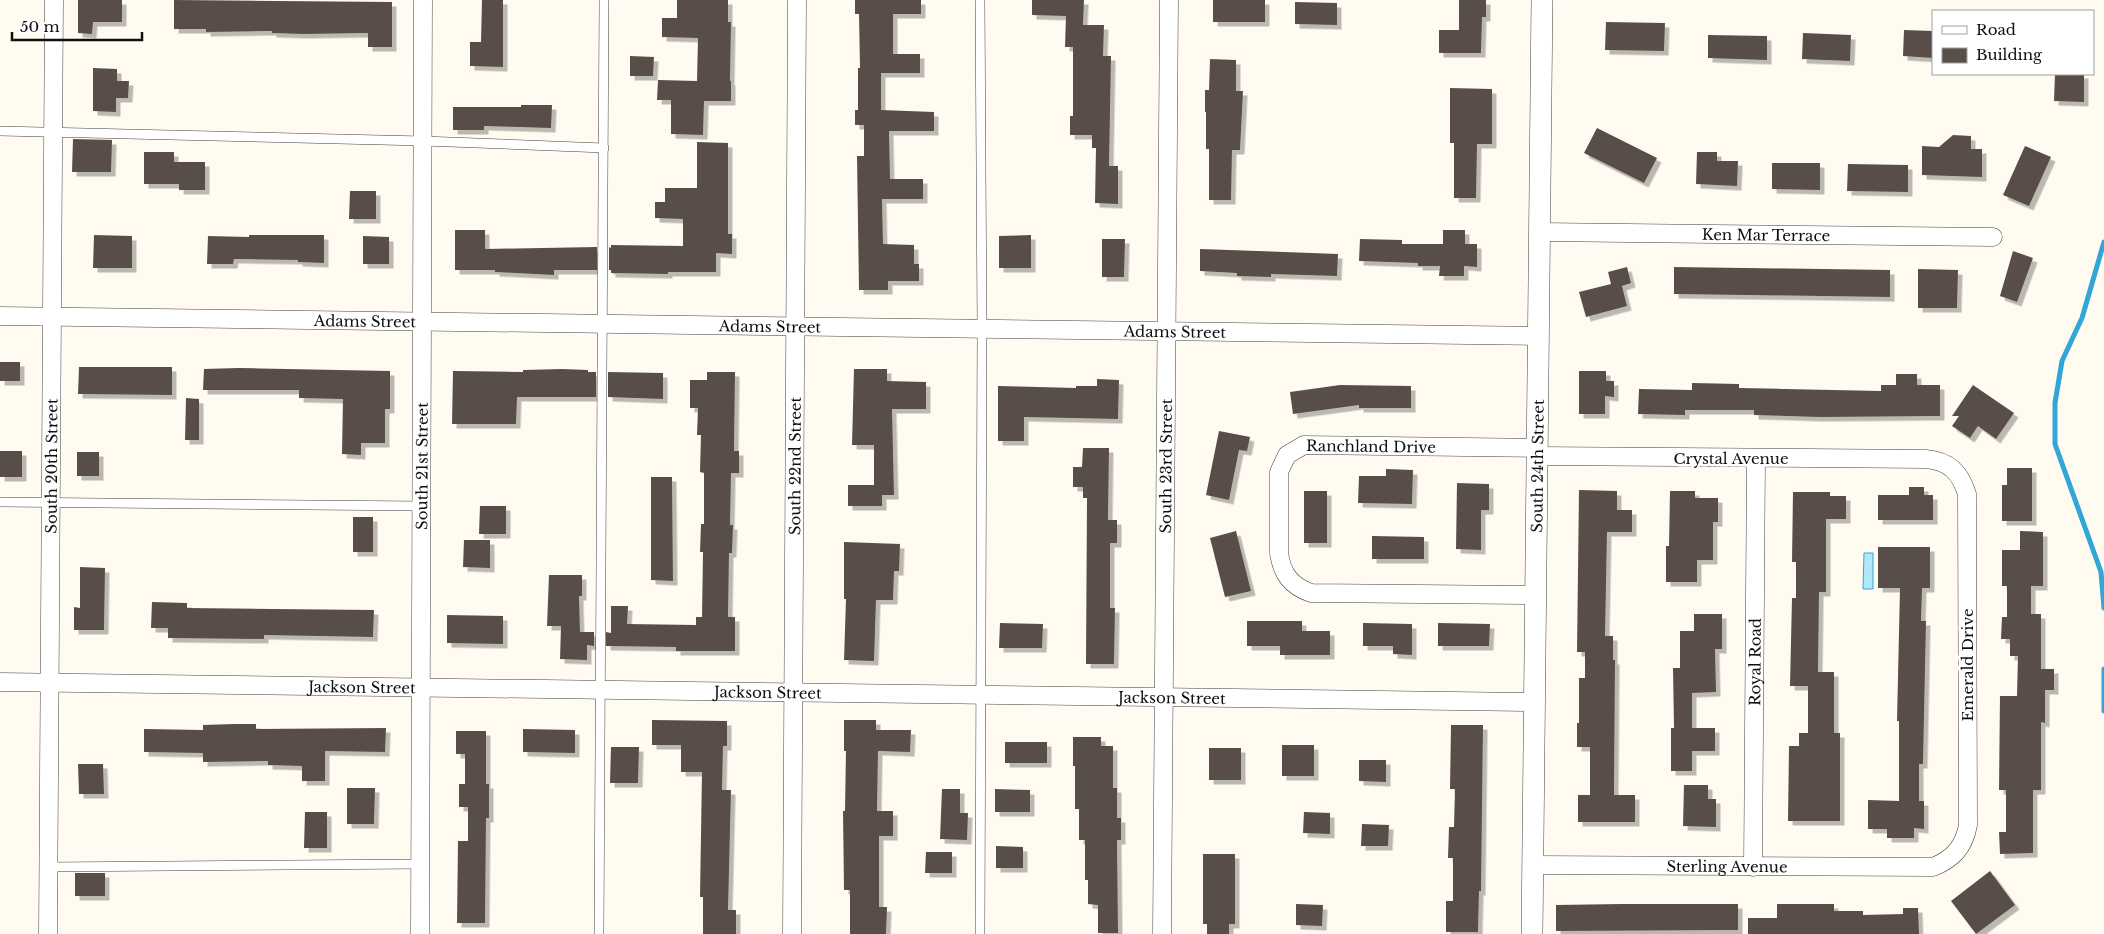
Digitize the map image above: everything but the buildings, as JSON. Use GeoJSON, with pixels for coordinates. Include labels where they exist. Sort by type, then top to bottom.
{"type":"FeatureCollection","features":[{"type":"Feature","properties":{"kind":"street","name":"South 20th Street"},"geometry":{"type":"LineString","coordinates":[[48,934],[54,0]]}},
{"type":"Feature","properties":{"kind":"street","name":"South 21st Street"},"geometry":{"type":"LineString","coordinates":[[420,934],[423,0]]}},
{"type":"Feature","properties":{"kind":"street","name":"South 22nd Street"},"geometry":{"type":"LineString","coordinates":[[792,934],[797,0]]}},
{"type":"Feature","properties":{"kind":"street","name":"South 23rd Street"},"geometry":{"type":"LineString","coordinates":[[1162,934],[1169,0]]}},
{"type":"Feature","properties":{"kind":"street","name":"South 24th Street"},"geometry":{"type":"LineString","coordinates":[[1532,934],[1542,0]]}},
{"type":"Feature","properties":{"kind":"street","name":"Ken Mar Terrace"},"geometry":{"type":"LineString","coordinates":[[1540,232],[1993,237]]}},
{"type":"Feature","properties":{"kind":"street","name":"Adams Street"},"geometry":{"type":"LineString","coordinates":[[0,316],[1539,336]]}},
{"type":"Feature","properties":{"kind":"street","name":"Ranchland Drive"},"geometry":{"type":"LineString","coordinates":[[1535,595],[1311,593],[1300,589],[1292,583],[1280,566],[1279,472],[1283,460],[1295,449],[1304,445],[1537,452]]}},
{"type":"Feature","properties":{"kind":"street","name":"Crystal Avenue"},"geometry":{"type":"LineString","coordinates":[[1537,452],[1756,459],[1926,459]]}},
{"type":"Feature","properties":{"kind":"street","name":"Royal Road"},"geometry":{"type":"LineString","coordinates":[[1753,866],[1756,459]]}},
{"type":"Feature","properties":{"kind":"street","name":"Emerald Drive"},"geometry":{"type":"LineString","coordinates":[[1921,868],[1933,867],[1954,856],[1966,837],[1968,825],[1967,494],[1962,479],[1956,471],[1947,464],[1926,459]]}},
{"type":"Feature","properties":{"kind":"street","name":"Jackson Street"},"geometry":{"type":"LineString","coordinates":[[0,682],[1535,702]]}},
{"type":"Feature","properties":{"kind":"street","name":"Sterling Avenue"},"geometry":{"type":"LineString","coordinates":[[1533,865],[1921,868]]}},
{"type":"Feature","properties":{"kind":"lane"},"geometry":{"type":"LineString","coordinates":[[599,934],[599,689],[604,323],[604,0]]}},
{"type":"Feature","properties":{"kind":"lane"},"geometry":{"type":"LineString","coordinates":[[980,0],[982,328],[980,934]]}},
{"type":"Feature","properties":{"kind":"lane"},"geometry":{"type":"LineString","coordinates":[[0,131],[423,141],[604,148]]}},
{"type":"Feature","properties":{"kind":"lane"},"geometry":{"type":"LineString","coordinates":[[0,502],[422,506]]}},
{"type":"Feature","properties":{"kind":"lane"},"geometry":{"type":"LineString","coordinates":[[49,866],[420,864]]}},
{"type":"Feature","properties":{"kind":"water"},"geometry":{"type":"Polygon","coordinates":[[[1864,553],[1873,553],[1873,589],[1863,589],[1864,553]]]}},
{"type":"Feature","properties":{"kind":"waterway"},"geometry":{"type":"LineString","coordinates":[[2104,242],[2082,318],[2062,361],[2055,403],[2055,444],[2101,572],[2104,608]]}},
{"type":"Feature","properties":{"kind":"waterway"},"geometry":{"type":"LineString","coordinates":[[2104,669],[2104,711]]}}]}
